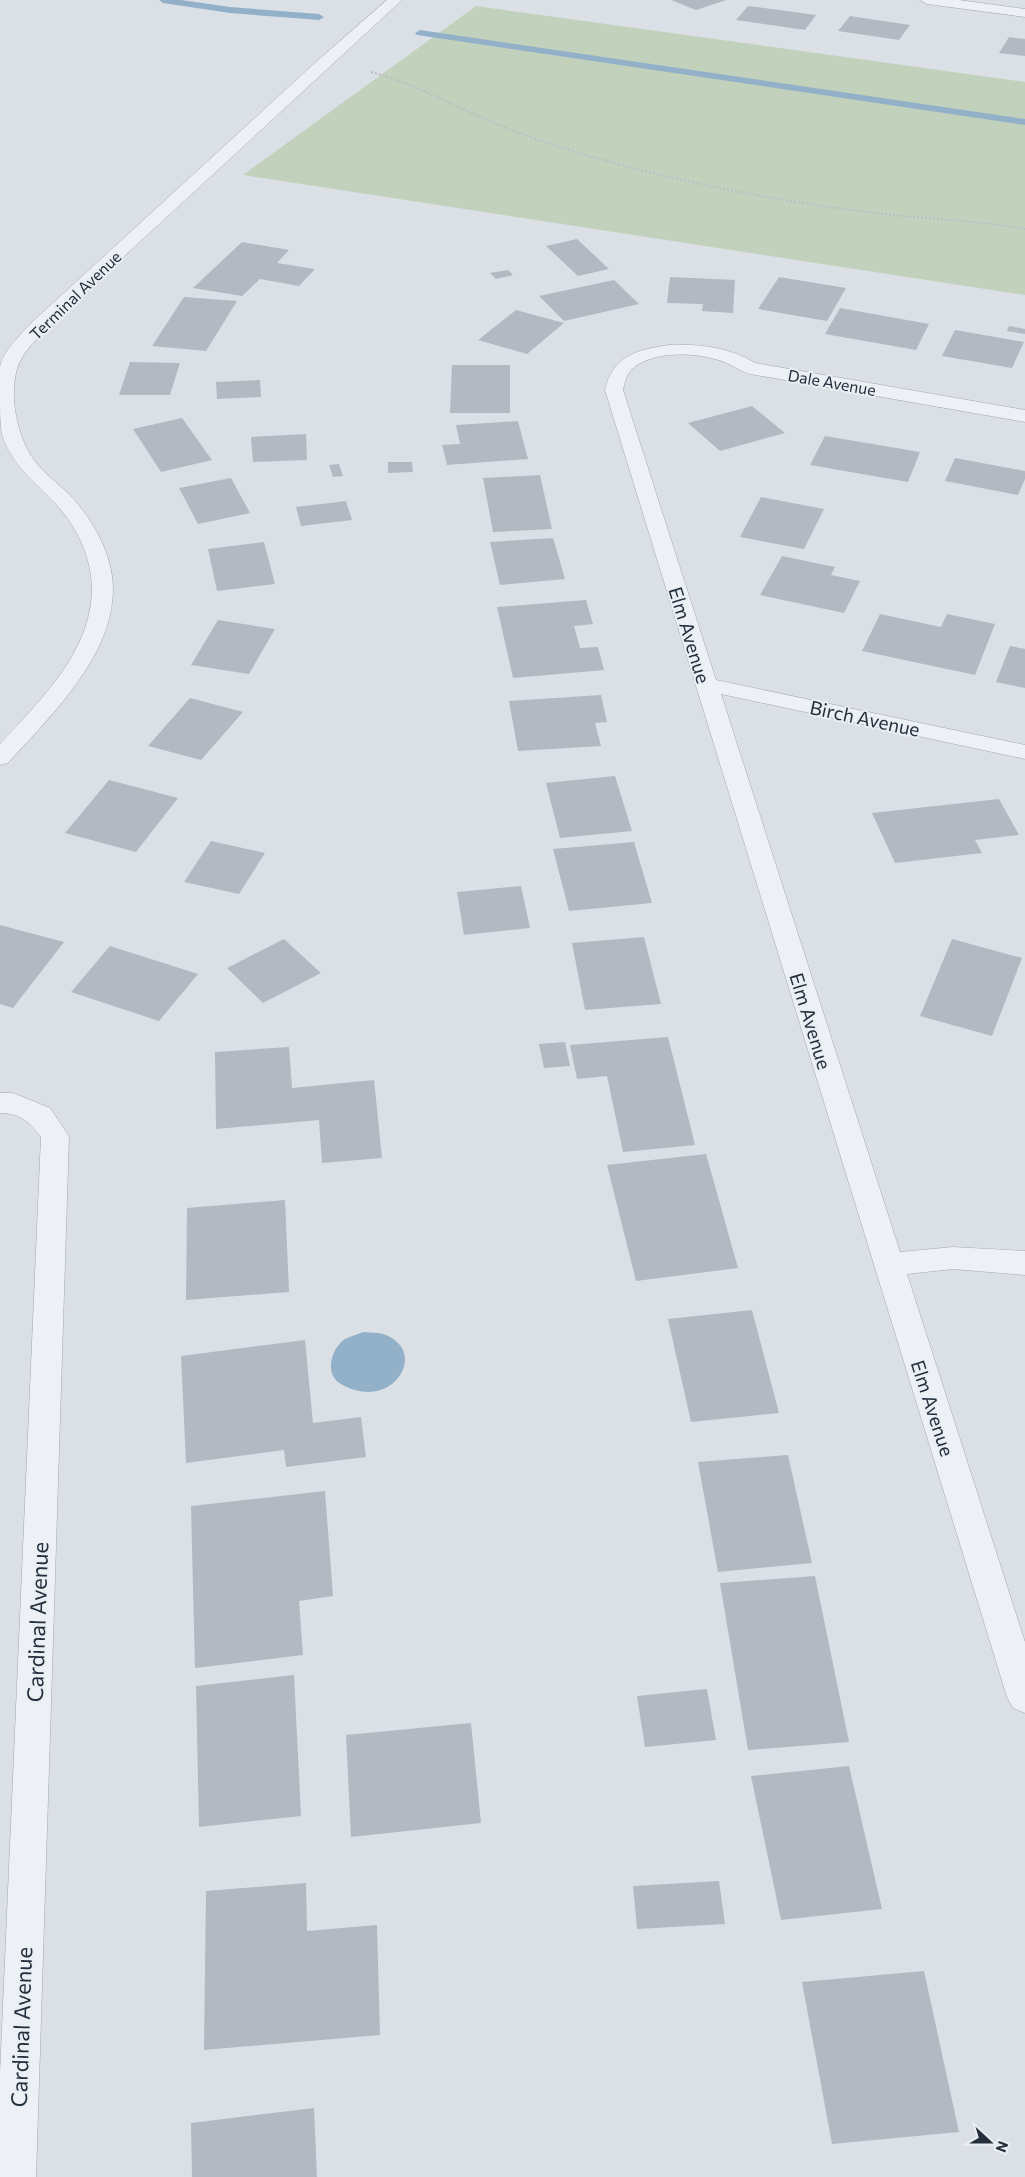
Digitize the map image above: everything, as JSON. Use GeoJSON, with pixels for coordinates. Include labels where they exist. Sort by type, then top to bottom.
{"type":"FeatureCollection","features":[{"type":"Feature","properties":{"kind":"street","name":"Terminal Avenue"},"geometry":{"type":"LineString","coordinates":[[0,758],[54,697],[80,662],[98,619],[102,585],[98,553],[83,524],[63,500],[31,470],[14,442],[5,415],[2,390],[8,368],[40,326],[76,291],[395,0]]}},
{"type":"Feature","properties":{"kind":"street"},"geometry":{"type":"LineString","coordinates":[[927,0],[1025,13]]}},
{"type":"Feature","properties":{"kind":"street","name":"Dale Avenue"},"geometry":{"type":"LineString","coordinates":[[642,356],[661,351],[686,350],[715,353],[740,362],[750,368],[1025,416]]}},
{"type":"Feature","properties":{"kind":"street","name":"Elm Avenue"},"geometry":{"type":"LineString","coordinates":[[642,356],[624,366],[614,379],[614,390],[1025,1697]]}},
{"type":"Feature","properties":{"kind":"street","name":"Birch Avenue"},"geometry":{"type":"LineString","coordinates":[[705,684],[1025,752]]}},
{"type":"Feature","properties":{"kind":"street","name":"Cardinal Avenue"},"geometry":{"type":"LineString","coordinates":[[0,1103],[14,1103],[40,1115],[55,1136],[16,2177]]}},
{"type":"Feature","properties":{"kind":"street"},"geometry":{"type":"LineString","coordinates":[[888,1265],[953,1258],[1025,1263]]}},
{"type":"Feature","properties":{"kind":"path"},"geometry":{"type":"LineString","coordinates":[[368,72],[412,85],[487,120],[535,139],[657,174],[848,209],[996,224],[1025,229]]}},
{"type":"Feature","properties":{"kind":"green space"},"geometry":{"type":"Polygon","coordinates":[[[476,6],[1025,82],[1025,295],[243,175],[476,6]]]}},
{"type":"Feature","properties":{"kind":"water"},"geometry":{"type":"Polygon","coordinates":[[[364,1332],[383,1334],[397,1342],[404,1353],[405,1365],[400,1376],[390,1386],[376,1391],[360,1391],[341,1384],[332,1374],[331,1362],[340,1343],[347,1338],[364,1332]]]}},
{"type":"Feature","properties":{"kind":"building"},"geometry":{"type":"Polygon","coordinates":[[[671,0],[726,0],[696,10],[671,0]]]}},
{"type":"Feature","properties":{"kind":"building"},"geometry":{"type":"Polygon","coordinates":[[[748,6],[816,15],[805,30],[736,20],[748,6]]]}},
{"type":"Feature","properties":{"kind":"building"},"geometry":{"type":"Polygon","coordinates":[[[850,16],[910,25],[899,40],[838,31],[850,16]]]}},
{"type":"Feature","properties":{"kind":"building"},"geometry":{"type":"Polygon","coordinates":[[[1009,37],[1025,39],[1025,56],[999,53],[1009,37]]]}},
{"type":"Feature","properties":{"kind":"building"},"geometry":{"type":"Polygon","coordinates":[[[577,239],[609,269],[578,276],[546,246],[577,239]]]}},
{"type":"Feature","properties":{"kind":"building"},"geometry":{"type":"Polygon","coordinates":[[[242,242],[289,250],[277,263],[315,269],[299,286],[260,279],[242,296],[193,288],[242,242]]]}},
{"type":"Feature","properties":{"kind":"building"},"geometry":{"type":"Polygon","coordinates":[[[508,270],[513,275],[496,279],[490,273],[508,270]]]}},
{"type":"Feature","properties":{"kind":"building"},"geometry":{"type":"Polygon","coordinates":[[[670,277],[735,280],[733,313],[702,311],[703,304],[667,303],[670,277]]]}},
{"type":"Feature","properties":{"kind":"building"},"geometry":{"type":"Polygon","coordinates":[[[779,277],[846,288],[827,321],[758,309],[779,277]]]}},
{"type":"Feature","properties":{"kind":"building"},"geometry":{"type":"Polygon","coordinates":[[[614,280],[639,304],[564,321],[539,296],[614,280]]]}},
{"type":"Feature","properties":{"kind":"building"},"geometry":{"type":"Polygon","coordinates":[[[184,297],[237,301],[206,351],[152,346],[184,297]]]}},
{"type":"Feature","properties":{"kind":"building"},"geometry":{"type":"Polygon","coordinates":[[[840,308],[929,324],[916,350],[825,334],[840,308]]]}},
{"type":"Feature","properties":{"kind":"building"},"geometry":{"type":"Polygon","coordinates":[[[516,310],[564,323],[527,354],[478,340],[516,310]]]}},
{"type":"Feature","properties":{"kind":"building"},"geometry":{"type":"Polygon","coordinates":[[[1009,326],[1025,329],[1025,334],[1007,331],[1009,326]]]}},
{"type":"Feature","properties":{"kind":"building"},"geometry":{"type":"Polygon","coordinates":[[[955,330],[1024,342],[1012,368],[942,356],[955,330]]]}},
{"type":"Feature","properties":{"kind":"building"},"geometry":{"type":"Polygon","coordinates":[[[130,362],[180,363],[170,395],[119,395],[130,362]]]}},
{"type":"Feature","properties":{"kind":"building"},"geometry":{"type":"Polygon","coordinates":[[[452,365],[510,365],[510,413],[450,413],[452,365]]]}},
{"type":"Feature","properties":{"kind":"building"},"geometry":{"type":"Polygon","coordinates":[[[260,380],[261,397],[217,399],[216,382],[260,380]]]}},
{"type":"Feature","properties":{"kind":"building"},"geometry":{"type":"Polygon","coordinates":[[[752,406],[785,433],[720,451],[688,423],[752,406]]]}},
{"type":"Feature","properties":{"kind":"building"},"geometry":{"type":"Polygon","coordinates":[[[182,418],[212,460],[161,472],[133,429],[182,418]]]}},
{"type":"Feature","properties":{"kind":"building"},"geometry":{"type":"Polygon","coordinates":[[[518,421],[528,459],[447,465],[442,445],[460,444],[456,425],[518,421]]]}},
{"type":"Feature","properties":{"kind":"building"},"geometry":{"type":"Polygon","coordinates":[[[306,434],[307,460],[253,462],[251,437],[306,434]]]}},
{"type":"Feature","properties":{"kind":"building"},"geometry":{"type":"Polygon","coordinates":[[[825,436],[920,452],[908,482],[810,465],[825,436]]]}},
{"type":"Feature","properties":{"kind":"building"},"geometry":{"type":"Polygon","coordinates":[[[955,458],[1025,471],[1025,479],[1018,495],[945,481],[955,458]]]}},
{"type":"Feature","properties":{"kind":"building"},"geometry":{"type":"Polygon","coordinates":[[[388,462],[412,462],[413,472],[388,473],[388,462]]]}},
{"type":"Feature","properties":{"kind":"building"},"geometry":{"type":"Polygon","coordinates":[[[339,464],[343,476],[333,477],[329,465],[339,464]]]}},
{"type":"Feature","properties":{"kind":"building"},"geometry":{"type":"Polygon","coordinates":[[[540,475],[552,529],[493,532],[483,478],[540,475]]]}},
{"type":"Feature","properties":{"kind":"building"},"geometry":{"type":"Polygon","coordinates":[[[231,478],[250,513],[198,524],[179,488],[231,478]]]}},
{"type":"Feature","properties":{"kind":"building"},"geometry":{"type":"Polygon","coordinates":[[[761,497],[824,509],[804,549],[740,537],[761,497]]]}},
{"type":"Feature","properties":{"kind":"building"},"geometry":{"type":"Polygon","coordinates":[[[346,501],[352,520],[301,526],[296,507],[346,501]]]}},
{"type":"Feature","properties":{"kind":"building"},"geometry":{"type":"Polygon","coordinates":[[[553,538],[565,579],[500,585],[490,542],[553,538]]]}},
{"type":"Feature","properties":{"kind":"building"},"geometry":{"type":"Polygon","coordinates":[[[264,542],[275,584],[217,591],[208,549],[264,542]]]}},
{"type":"Feature","properties":{"kind":"building"},"geometry":{"type":"Polygon","coordinates":[[[782,556],[835,567],[831,575],[860,581],[844,613],[760,595],[782,556]]]}},
{"type":"Feature","properties":{"kind":"building"},"geometry":{"type":"Polygon","coordinates":[[[586,600],[593,624],[574,626],[580,648],[598,647],[604,670],[513,678],[497,607],[586,600]]]}},
{"type":"Feature","properties":{"kind":"building"},"geometry":{"type":"Polygon","coordinates":[[[880,614],[941,627],[947,614],[995,624],[975,675],[862,651],[880,614]]]}},
{"type":"Feature","properties":{"kind":"building"},"geometry":{"type":"Polygon","coordinates":[[[218,620],[275,629],[249,674],[191,665],[218,620]]]}},
{"type":"Feature","properties":{"kind":"building"},"geometry":{"type":"Polygon","coordinates":[[[1010,646],[1025,649],[1025,688],[996,682],[1010,646]]]}},
{"type":"Feature","properties":{"kind":"building"},"geometry":{"type":"Polygon","coordinates":[[[601,695],[607,722],[595,723],[601,746],[518,751],[509,701],[601,695]]]}},
{"type":"Feature","properties":{"kind":"building"},"geometry":{"type":"Polygon","coordinates":[[[190,698],[243,712],[201,760],[148,746],[190,698]]]}},
{"type":"Feature","properties":{"kind":"building"},"geometry":{"type":"Polygon","coordinates":[[[615,776],[632,831],[560,838],[546,783],[615,776]]]}},
{"type":"Feature","properties":{"kind":"building"},"geometry":{"type":"Polygon","coordinates":[[[109,780],[178,798],[136,852],[65,833],[109,780]]]}},
{"type":"Feature","properties":{"kind":"building"},"geometry":{"type":"Polygon","coordinates":[[[999,799],[1019,835],[975,840],[982,853],[895,863],[872,813],[999,799]]]}},
{"type":"Feature","properties":{"kind":"building"},"geometry":{"type":"Polygon","coordinates":[[[211,841],[265,853],[239,894],[184,882],[211,841]]]}},
{"type":"Feature","properties":{"kind":"building"},"geometry":{"type":"Polygon","coordinates":[[[634,842],[652,903],[569,911],[553,849],[634,842]]]}},
{"type":"Feature","properties":{"kind":"building"},"geometry":{"type":"Polygon","coordinates":[[[521,886],[530,928],[464,935],[457,892],[521,886]]]}},
{"type":"Feature","properties":{"kind":"building"},"geometry":{"type":"Polygon","coordinates":[[[0,925],[64,942],[13,1008],[0,1004],[0,925]]]}},
{"type":"Feature","properties":{"kind":"building"},"geometry":{"type":"Polygon","coordinates":[[[644,937],[661,1004],[585,1010],[572,943],[644,937]]]}},
{"type":"Feature","properties":{"kind":"building"},"geometry":{"type":"Polygon","coordinates":[[[284,939],[321,973],[263,1003],[227,968],[284,939]]]}},
{"type":"Feature","properties":{"kind":"building"},"geometry":{"type":"Polygon","coordinates":[[[952,939],[1022,958],[992,1036],[920,1016],[952,939]]]}},
{"type":"Feature","properties":{"kind":"building"},"geometry":{"type":"Polygon","coordinates":[[[110,946],[198,974],[159,1021],[71,992],[110,946]]]}},
{"type":"Feature","properties":{"kind":"building"},"geometry":{"type":"Polygon","coordinates":[[[668,1037],[695,1145],[623,1152],[607,1076],[577,1079],[570,1045],[668,1037]]]}},
{"type":"Feature","properties":{"kind":"building"},"geometry":{"type":"Polygon","coordinates":[[[565,1042],[570,1066],[544,1068],[539,1044],[565,1042]]]}},
{"type":"Feature","properties":{"kind":"building"},"geometry":{"type":"Polygon","coordinates":[[[289,1047],[292,1088],[374,1080],[382,1158],[322,1163],[319,1120],[216,1129],[215,1052],[289,1047]]]}},
{"type":"Feature","properties":{"kind":"building"},"geometry":{"type":"Polygon","coordinates":[[[706,1154],[738,1268],[636,1281],[607,1165],[706,1154]]]}},
{"type":"Feature","properties":{"kind":"building"},"geometry":{"type":"Polygon","coordinates":[[[285,1200],[289,1292],[186,1300],[187,1208],[285,1200]]]}},
{"type":"Feature","properties":{"kind":"building"},"geometry":{"type":"Polygon","coordinates":[[[752,1310],[779,1413],[691,1422],[668,1319],[752,1310]]]}},
{"type":"Feature","properties":{"kind":"building"},"geometry":{"type":"Polygon","coordinates":[[[305,1340],[313,1423],[361,1417],[366,1457],[286,1467],[284,1450],[186,1463],[181,1356],[305,1340]]]}},
{"type":"Feature","properties":{"kind":"building"},"geometry":{"type":"Polygon","coordinates":[[[788,1455],[812,1563],[718,1572],[698,1462],[788,1455]]]}},
{"type":"Feature","properties":{"kind":"building"},"geometry":{"type":"Polygon","coordinates":[[[325,1491],[333,1596],[299,1601],[303,1655],[195,1668],[191,1506],[325,1491]]]}},
{"type":"Feature","properties":{"kind":"building"},"geometry":{"type":"Polygon","coordinates":[[[815,1576],[849,1742],[748,1750],[720,1583],[815,1576]]]}},
{"type":"Feature","properties":{"kind":"building"},"geometry":{"type":"Polygon","coordinates":[[[294,1675],[301,1816],[199,1827],[196,1686],[294,1675]]]}},
{"type":"Feature","properties":{"kind":"building"},"geometry":{"type":"Polygon","coordinates":[[[707,1689],[716,1740],[645,1747],[637,1696],[707,1689]]]}},
{"type":"Feature","properties":{"kind":"building"},"geometry":{"type":"Polygon","coordinates":[[[471,1723],[481,1823],[351,1837],[346,1735],[471,1723]]]}},
{"type":"Feature","properties":{"kind":"building"},"geometry":{"type":"Polygon","coordinates":[[[849,1766],[882,1909],[781,1920],[751,1776],[849,1766]]]}},
{"type":"Feature","properties":{"kind":"building"},"geometry":{"type":"Polygon","coordinates":[[[719,1881],[725,1924],[637,1929],[633,1886],[719,1881]]]}},
{"type":"Feature","properties":{"kind":"building"},"geometry":{"type":"Polygon","coordinates":[[[306,1883],[307,1931],[377,1925],[380,2035],[204,2050],[206,1891],[306,1883]]]}},
{"type":"Feature","properties":{"kind":"building"},"geometry":{"type":"Polygon","coordinates":[[[924,1971],[959,2132],[832,2144],[802,1982],[924,1971]]]}},
{"type":"Feature","properties":{"kind":"building"},"geometry":{"type":"Polygon","coordinates":[[[314,2108],[317,2177],[192,2177],[191,2123],[314,2108]]]}},
{"type":"Feature","properties":{"kind":"waterway"},"geometry":{"type":"LineString","coordinates":[[163,0],[230,10],[319,17]]}},
{"type":"Feature","properties":{"kind":"waterway"},"geometry":{"type":"LineString","coordinates":[[420,33],[1025,122]]}}]}
